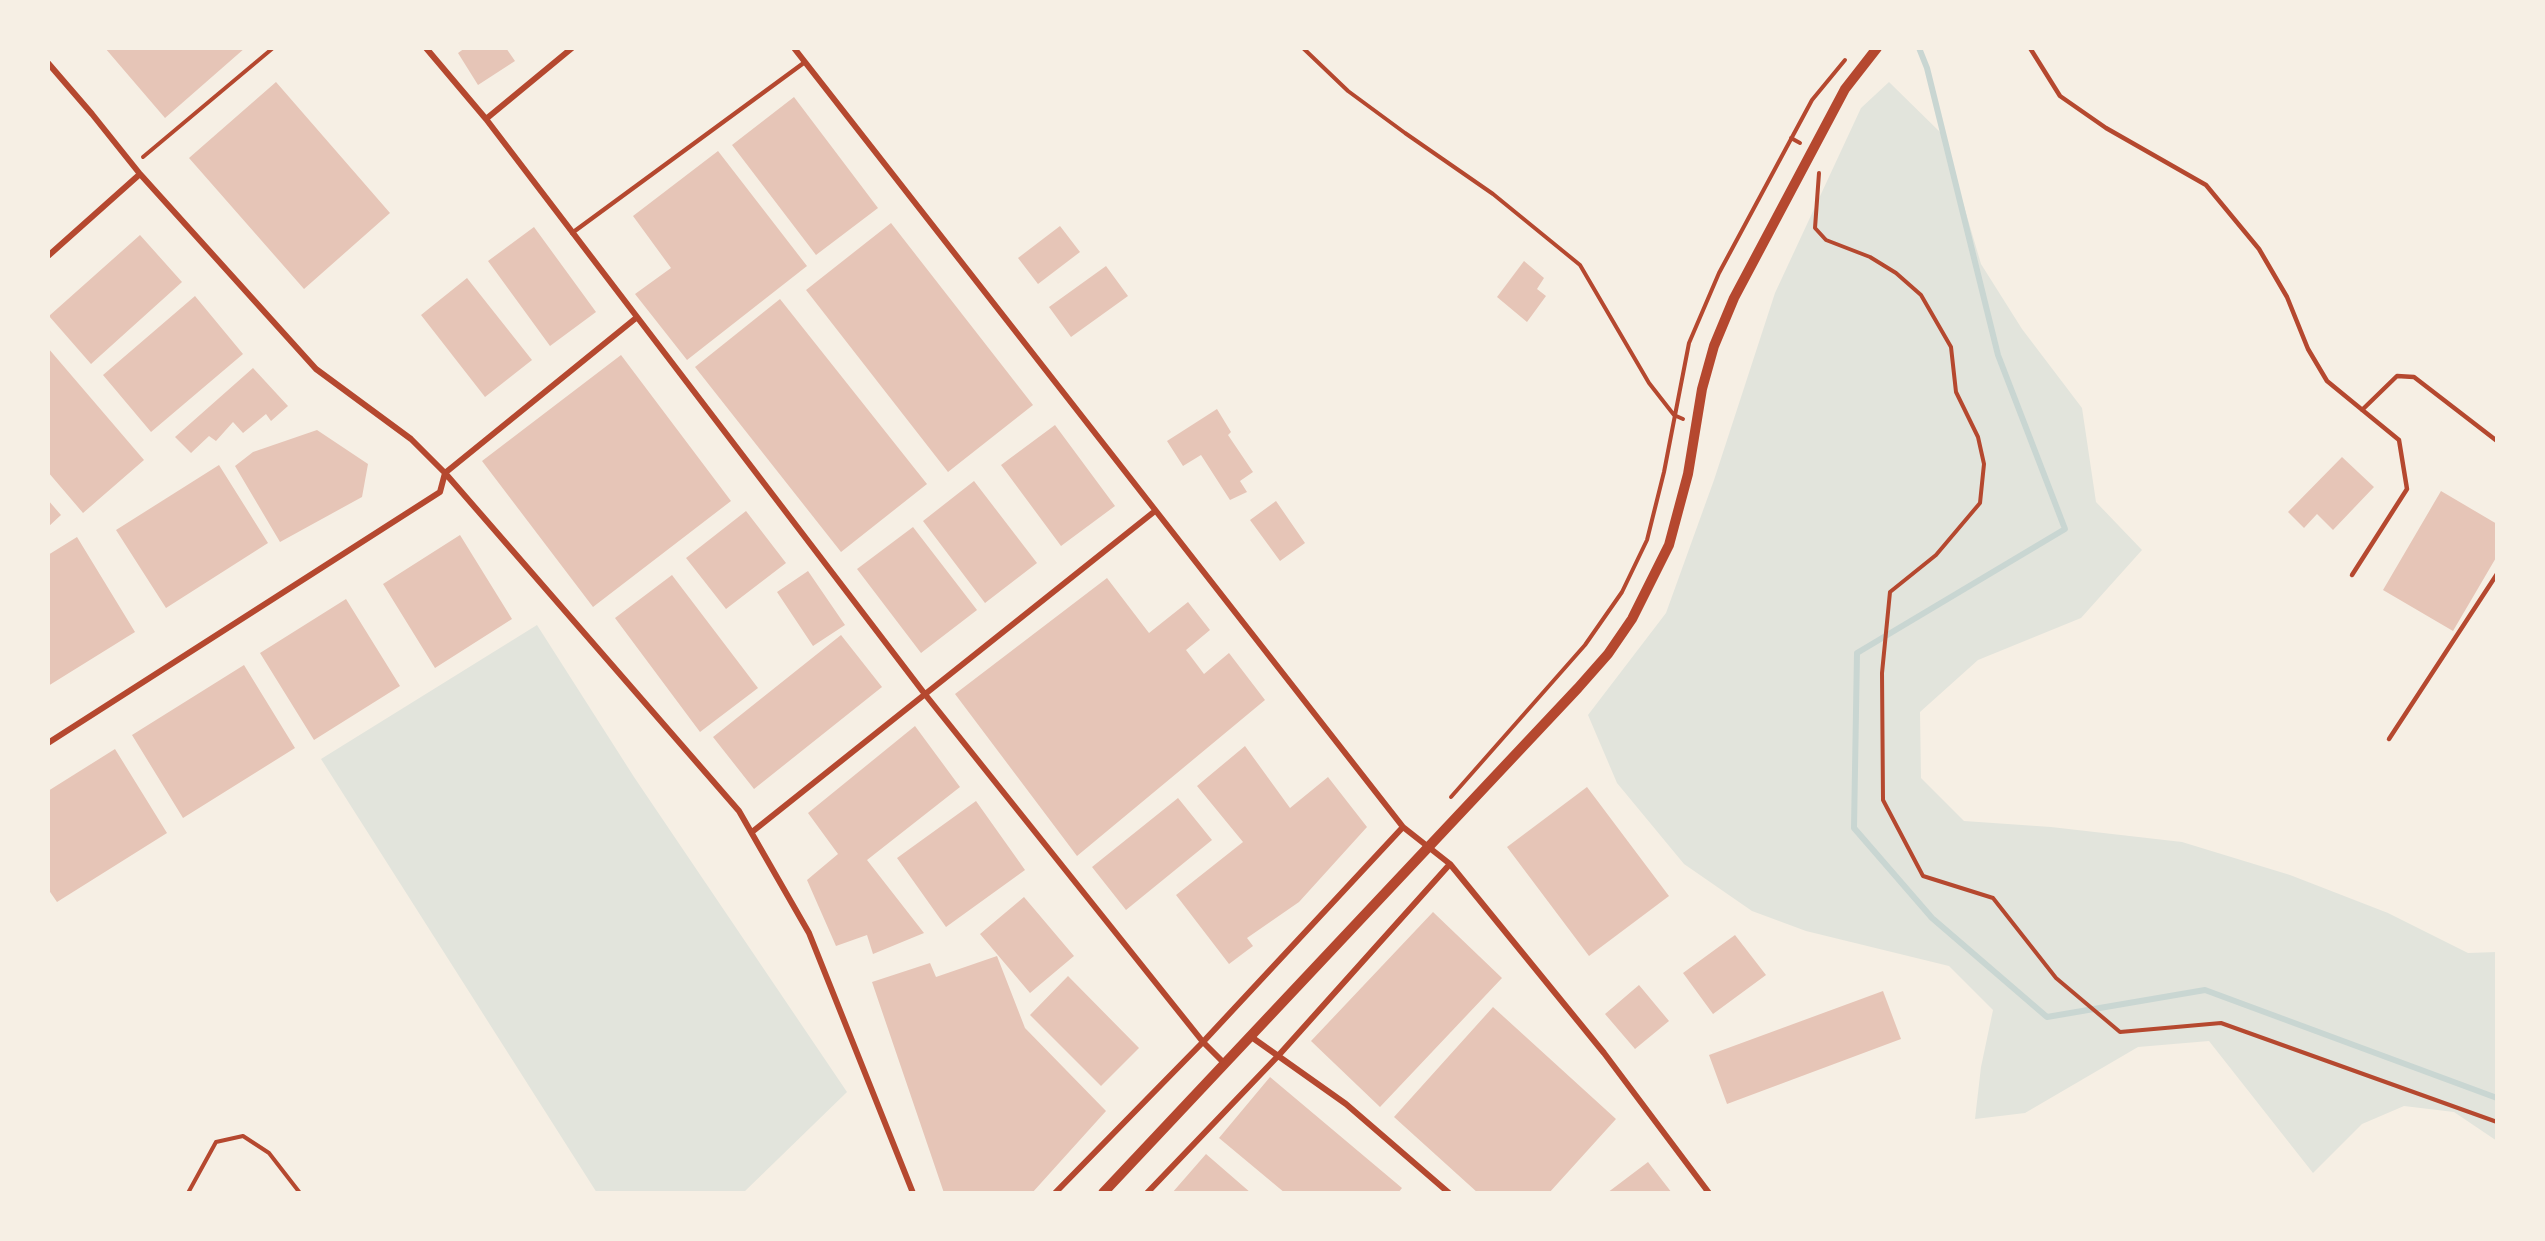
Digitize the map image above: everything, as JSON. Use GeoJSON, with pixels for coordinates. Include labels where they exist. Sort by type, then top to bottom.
{"type":"FeatureCollection","features":[{"type":"Feature","properties":{"kind":"street"},"geometry":{"type":"LineString","coordinates":[[426,48],[486,119],[924,693],[1203,1042],[1224,1063]]}},
{"type":"Feature","properties":{"kind":"street"},"geometry":{"type":"LineString","coordinates":[[486,119],[572,48]]}},
{"type":"Feature","properties":{"kind":"street"},"geometry":{"type":"LineString","coordinates":[[794,48],[1403,827],[1450,864],[1604,1053],[1709,1193]]}},
{"type":"Feature","properties":{"kind":"street"},"geometry":{"type":"LineString","coordinates":[[1103,1193],[1578,688],[1608,654],[1632,619],[1669,545],[1680,506],[1702,389],[1714,346],[1734,298],[1845,89],[1877,48]]}},
{"type":"Feature","properties":{"kind":"street"},"geometry":{"type":"LineString","coordinates":[[48,63],[140,174],[316,369],[411,439],[445,474],[739,811],[809,933],[913,1193]]}},
{"type":"Feature","properties":{"kind":"street"},"geometry":{"type":"LineString","coordinates":[[48,256],[140,174]]}},
{"type":"Feature","properties":{"kind":"street"},"geometry":{"type":"LineString","coordinates":[[48,743],[440,492],[445,474],[636,318]]}},
{"type":"Feature","properties":{"kind":"street"},"geometry":{"type":"LineString","coordinates":[[752,832],[1155,511]]}},
{"type":"Feature","properties":{"kind":"street"},"geometry":{"type":"LineString","coordinates":[[1055,1193],[1203,1042],[1403,827]]}},
{"type":"Feature","properties":{"kind":"street"},"geometry":{"type":"LineString","coordinates":[[1148,1193],[1278,1056],[1450,864]]}},
{"type":"Feature","properties":{"kind":"street"},"geometry":{"type":"LineString","coordinates":[[1250,1036],[1346,1104],[1449,1193]]}},
{"type":"Feature","properties":{"kind":"lane"},"geometry":{"type":"LineString","coordinates":[[2030,48],[2060,96],[2106,128],[2206,185],[2259,249],[2287,297],[2308,349],[2327,381],[2399,440],[2407,489],[2352,575]]}},
{"type":"Feature","properties":{"kind":"lane"},"geometry":{"type":"LineString","coordinates":[[572,233],[806,62]]}},
{"type":"Feature","properties":{"kind":"lane"},"geometry":{"type":"LineString","coordinates":[[2362,410],[2397,376],[2414,377],[2497,441]]}},
{"type":"Feature","properties":{"kind":"lane"},"geometry":{"type":"LineString","coordinates":[[2389,739],[2497,574]]}},
{"type":"Feature","properties":{"kind":"path"},"geometry":{"type":"LineString","coordinates":[[133,165],[273,48]]}},
{"type":"Feature","properties":{"kind":"path"},"geometry":{"type":"LineString","coordinates":[[1303,48],[1348,91],[1493,194],[1580,265],[1649,382],[1674,415]]}},
{"type":"Feature","properties":{"kind":"path"},"geometry":{"type":"LineString","coordinates":[[1446,803],[1585,645],[1622,592],[1647,540],[1664,472],[1689,343],[1719,273],[1812,100],[1848,57]]}},
{"type":"Feature","properties":{"kind":"path"},"geometry":{"type":"LineString","coordinates":[[1791,138],[1820,156],[1815,228],[1826,240],[1870,257],[1896,273],[1921,295],[1951,347],[1956,392],[1978,437],[1984,464],[1980,503],[1936,555],[1890,592],[1882,673],[1882,800],[1923,876],[1993,898],[2055,978],[2120,1032],[2221,1023],[2497,1122]]}},
{"type":"Feature","properties":{"kind":"path"},"geometry":{"type":"LineString","coordinates":[[188,1193],[216,1142],[243,1136],[268,1153],[300,1193]]}},
{"type":"Feature","properties":{"kind":"shaded area"},"geometry":{"type":"Polygon","coordinates":[[[1889,82],[1943,135],[1981,264],[2022,329],[2082,408],[2096,502],[2142,550],[2081,618],[1978,660],[1920,712],[1921,778],[1964,821],[2051,827],[2182,842],[2290,875],[2388,913],[2468,953],[2497,952],[2497,1141],[2454,1112],[2404,1106],[2362,1124],[2313,1173],[2209,1041],[2138,1047],[2025,1113],[1975,1119],[1981,1067],[1993,1010],[1949,966],[1806,931],[1752,911],[1684,864],[1617,783],[1588,715],[1666,613],[1714,480],[1775,293],[1861,108],[1889,82]]]}},
{"type":"Feature","properties":{"kind":"shaded area"},"geometry":{"type":"Polygon","coordinates":[[[537,625],[634,777],[847,1092],[743,1193],[597,1193],[321,759],[537,625]]]}},
{"type":"Feature","properties":{"kind":"building"},"geometry":{"type":"Polygon","coordinates":[[[105,48],[245,48],[165,118],[105,48]]]}},
{"type":"Feature","properties":{"kind":"building"},"geometry":{"type":"Polygon","coordinates":[[[465,48],[506,48],[515,61],[478,85],[458,53],[465,48]]]}},
{"type":"Feature","properties":{"kind":"building"},"geometry":{"type":"Polygon","coordinates":[[[276,82],[390,213],[304,289],[189,158],[276,82]]]}},
{"type":"Feature","properties":{"kind":"building"},"geometry":{"type":"Polygon","coordinates":[[[794,97],[878,208],[816,255],[732,145],[794,97]]]}},
{"type":"Feature","properties":{"kind":"building"},"geometry":{"type":"Polygon","coordinates":[[[718,151],[807,266],[687,360],[635,294],[671,268],[633,216],[718,151]]]}},
{"type":"Feature","properties":{"kind":"building"},"geometry":{"type":"Polygon","coordinates":[[[891,223],[1033,405],[948,472],[806,290],[891,223]]]}},
{"type":"Feature","properties":{"kind":"building"},"geometry":{"type":"Polygon","coordinates":[[[1060,226],[1080,252],[1038,284],[1018,258],[1060,226]]]}},
{"type":"Feature","properties":{"kind":"building"},"geometry":{"type":"Polygon","coordinates":[[[534,227],[596,312],[550,346],[488,261],[534,227]]]}},
{"type":"Feature","properties":{"kind":"building"},"geometry":{"type":"Polygon","coordinates":[[[140,235],[182,282],[91,364],[49,316],[140,235]]]}},
{"type":"Feature","properties":{"kind":"building"},"geometry":{"type":"Polygon","coordinates":[[[1524,261],[1544,278],[1537,289],[1546,296],[1527,322],[1497,297],[1524,261]]]}},
{"type":"Feature","properties":{"kind":"building"},"geometry":{"type":"Polygon","coordinates":[[[1106,266],[1128,296],[1071,337],[1049,307],[1106,266]]]}},
{"type":"Feature","properties":{"kind":"building"},"geometry":{"type":"Polygon","coordinates":[[[467,278],[532,360],[485,397],[421,315],[467,278]]]}},
{"type":"Feature","properties":{"kind":"building"},"geometry":{"type":"Polygon","coordinates":[[[195,296],[243,354],[151,432],[103,375],[195,296]]]}},
{"type":"Feature","properties":{"kind":"building"},"geometry":{"type":"Polygon","coordinates":[[[780,299],[927,484],[841,552],[695,367],[780,299]]]}},
{"type":"Feature","properties":{"kind":"building"},"geometry":{"type":"Polygon","coordinates":[[[48,348],[144,460],[83,513],[48,472],[48,348]]]}},
{"type":"Feature","properties":{"kind":"building"},"geometry":{"type":"Polygon","coordinates":[[[621,355],[731,501],[593,607],[482,461],[621,355]]]}},
{"type":"Feature","properties":{"kind":"building"},"geometry":{"type":"Polygon","coordinates":[[[253,368],[288,406],[271,421],[266,414],[243,433],[233,422],[216,441],[209,436],[191,453],[175,437],[253,368]]]}},
{"type":"Feature","properties":{"kind":"building"},"geometry":{"type":"Polygon","coordinates":[[[1217,409],[1231,432],[1228,435],[1253,472],[1240,481],[1247,492],[1230,500],[1201,455],[1183,466],[1167,441],[1217,409]]]}},
{"type":"Feature","properties":{"kind":"building"},"geometry":{"type":"Polygon","coordinates":[[[1055,425],[1115,506],[1061,546],[1001,465],[1055,425]]]}},
{"type":"Feature","properties":{"kind":"building"},"geometry":{"type":"Polygon","coordinates":[[[317,430],[368,464],[362,497],[280,542],[235,466],[253,452],[317,430]]]}},
{"type":"Feature","properties":{"kind":"building"},"geometry":{"type":"Polygon","coordinates":[[[2342,457],[2374,487],[2333,530],[2317,514],[2304,528],[2288,512],[2342,457]]]}},
{"type":"Feature","properties":{"kind":"building"},"geometry":{"type":"Polygon","coordinates":[[[219,465],[268,543],[166,608],[116,530],[219,465]]]}},
{"type":"Feature","properties":{"kind":"building"},"geometry":{"type":"Polygon","coordinates":[[[974,481],[1037,563],[985,603],[923,521],[974,481]]]}},
{"type":"Feature","properties":{"kind":"building"},"geometry":{"type":"Polygon","coordinates":[[[2441,491],[2497,524],[2497,556],[2453,631],[2383,590],[2441,491]]]}},
{"type":"Feature","properties":{"kind":"building"},"geometry":{"type":"Polygon","coordinates":[[[48,500],[61,515],[48,527],[48,500]]]}},
{"type":"Feature","properties":{"kind":"building"},"geometry":{"type":"Polygon","coordinates":[[[1276,501],[1305,543],[1280,561],[1250,520],[1276,501]]]}},
{"type":"Feature","properties":{"kind":"building"},"geometry":{"type":"Polygon","coordinates":[[[746,511],[786,563],[726,609],[686,558],[746,511]]]}},
{"type":"Feature","properties":{"kind":"building"},"geometry":{"type":"Polygon","coordinates":[[[913,527],[977,610],[921,653],[857,569],[913,527]]]}},
{"type":"Feature","properties":{"kind":"building"},"geometry":{"type":"Polygon","coordinates":[[[460,535],[512,619],[435,668],[383,584],[460,535]]]}},
{"type":"Feature","properties":{"kind":"building"},"geometry":{"type":"Polygon","coordinates":[[[77,537],[135,632],[48,686],[48,555],[77,537]]]}},
{"type":"Feature","properties":{"kind":"building"},"geometry":{"type":"Polygon","coordinates":[[[808,571],[845,625],[813,646],[777,592],[808,571]]]}},
{"type":"Feature","properties":{"kind":"building"},"geometry":{"type":"Polygon","coordinates":[[[672,575],[758,688],[700,732],[615,618],[672,575]]]}},
{"type":"Feature","properties":{"kind":"building"},"geometry":{"type":"Polygon","coordinates":[[[1107,578],[1149,633],[1188,602],[1210,630],[1186,650],[1204,674],[1229,653],[1265,700],[1077,856],[955,694],[1107,578]]]}},
{"type":"Feature","properties":{"kind":"building"},"geometry":{"type":"Polygon","coordinates":[[[346,599],[400,686],[314,740],[260,653],[346,599]]]}},
{"type":"Feature","properties":{"kind":"building"},"geometry":{"type":"Polygon","coordinates":[[[841,635],[882,687],[754,789],[713,737],[841,635]]]}},
{"type":"Feature","properties":{"kind":"building"},"geometry":{"type":"Polygon","coordinates":[[[244,665],[295,748],[183,818],[132,735],[244,665]]]}},
{"type":"Feature","properties":{"kind":"building"},"geometry":{"type":"Polygon","coordinates":[[[915,726],[960,787],[867,860],[924,933],[873,954],[867,935],[836,946],[807,880],[838,854],[808,813],[915,726]]]}},
{"type":"Feature","properties":{"kind":"building"},"geometry":{"type":"Polygon","coordinates":[[[1245,746],[1290,808],[1328,777],[1367,827],[1299,902],[1247,938],[1253,946],[1229,964],[1176,895],[1243,842],[1197,786],[1245,746]]]}},
{"type":"Feature","properties":{"kind":"building"},"geometry":{"type":"Polygon","coordinates":[[[115,749],[167,833],[57,902],[48,889],[48,791],[115,749]]]}},
{"type":"Feature","properties":{"kind":"building"},"geometry":{"type":"Polygon","coordinates":[[[1587,787],[1669,896],[1589,956],[1507,847],[1587,787]]]}},
{"type":"Feature","properties":{"kind":"building"},"geometry":{"type":"Polygon","coordinates":[[[1178,798],[1212,840],[1126,910],[1092,867],[1178,798]]]}},
{"type":"Feature","properties":{"kind":"building"},"geometry":{"type":"Polygon","coordinates":[[[976,801],[1025,870],[946,927],[897,858],[976,801]]]}},
{"type":"Feature","properties":{"kind":"building"},"geometry":{"type":"Polygon","coordinates":[[[1024,897],[1074,956],[1030,993],[980,934],[1024,897]]]}},
{"type":"Feature","properties":{"kind":"building"},"geometry":{"type":"Polygon","coordinates":[[[1433,912],[1502,978],[1380,1107],[1311,1041],[1433,912]]]}},
{"type":"Feature","properties":{"kind":"building"},"geometry":{"type":"Polygon","coordinates":[[[1735,935],[1766,975],[1713,1014],[1683,973],[1735,935]]]}},
{"type":"Feature","properties":{"kind":"building"},"geometry":{"type":"Polygon","coordinates":[[[997,956],[1025,1028],[1106,1111],[1032,1193],[944,1193],[872,982],[930,963],[936,977],[997,956]]]}},
{"type":"Feature","properties":{"kind":"building"},"geometry":{"type":"Polygon","coordinates":[[[1068,976],[1139,1048],[1101,1086],[1030,1015],[1068,976]]]}},
{"type":"Feature","properties":{"kind":"building"},"geometry":{"type":"Polygon","coordinates":[[[1639,985],[1669,1021],[1635,1049],[1605,1014],[1639,985]]]}},
{"type":"Feature","properties":{"kind":"building"},"geometry":{"type":"Polygon","coordinates":[[[1883,991],[1901,1039],[1727,1104],[1709,1055],[1883,991]]]}},
{"type":"Feature","properties":{"kind":"building"},"geometry":{"type":"Polygon","coordinates":[[[1493,1007],[1616,1119],[1549,1193],[1478,1193],[1394,1117],[1493,1007]]]}},
{"type":"Feature","properties":{"kind":"building"},"geometry":{"type":"Polygon","coordinates":[[[1270,1077],[1402,1188],[1398,1193],[1285,1193],[1219,1138],[1270,1077]]]}},
{"type":"Feature","properties":{"kind":"building"},"geometry":{"type":"Polygon","coordinates":[[[1206,1154],[1251,1193],[1172,1193],[1206,1154]]]}},
{"type":"Feature","properties":{"kind":"building"},"geometry":{"type":"Polygon","coordinates":[[[1648,1162],[1672,1193],[1607,1193],[1648,1162]]]}},
{"type":"Feature","properties":{"kind":"waterway"},"geometry":{"type":"LineString","coordinates":[[1919,48],[1927,68],[1998,355],[2065,529],[1857,653],[1854,828],[1932,918],[2047,1017],[2205,990],[2497,1098]]}}]}
